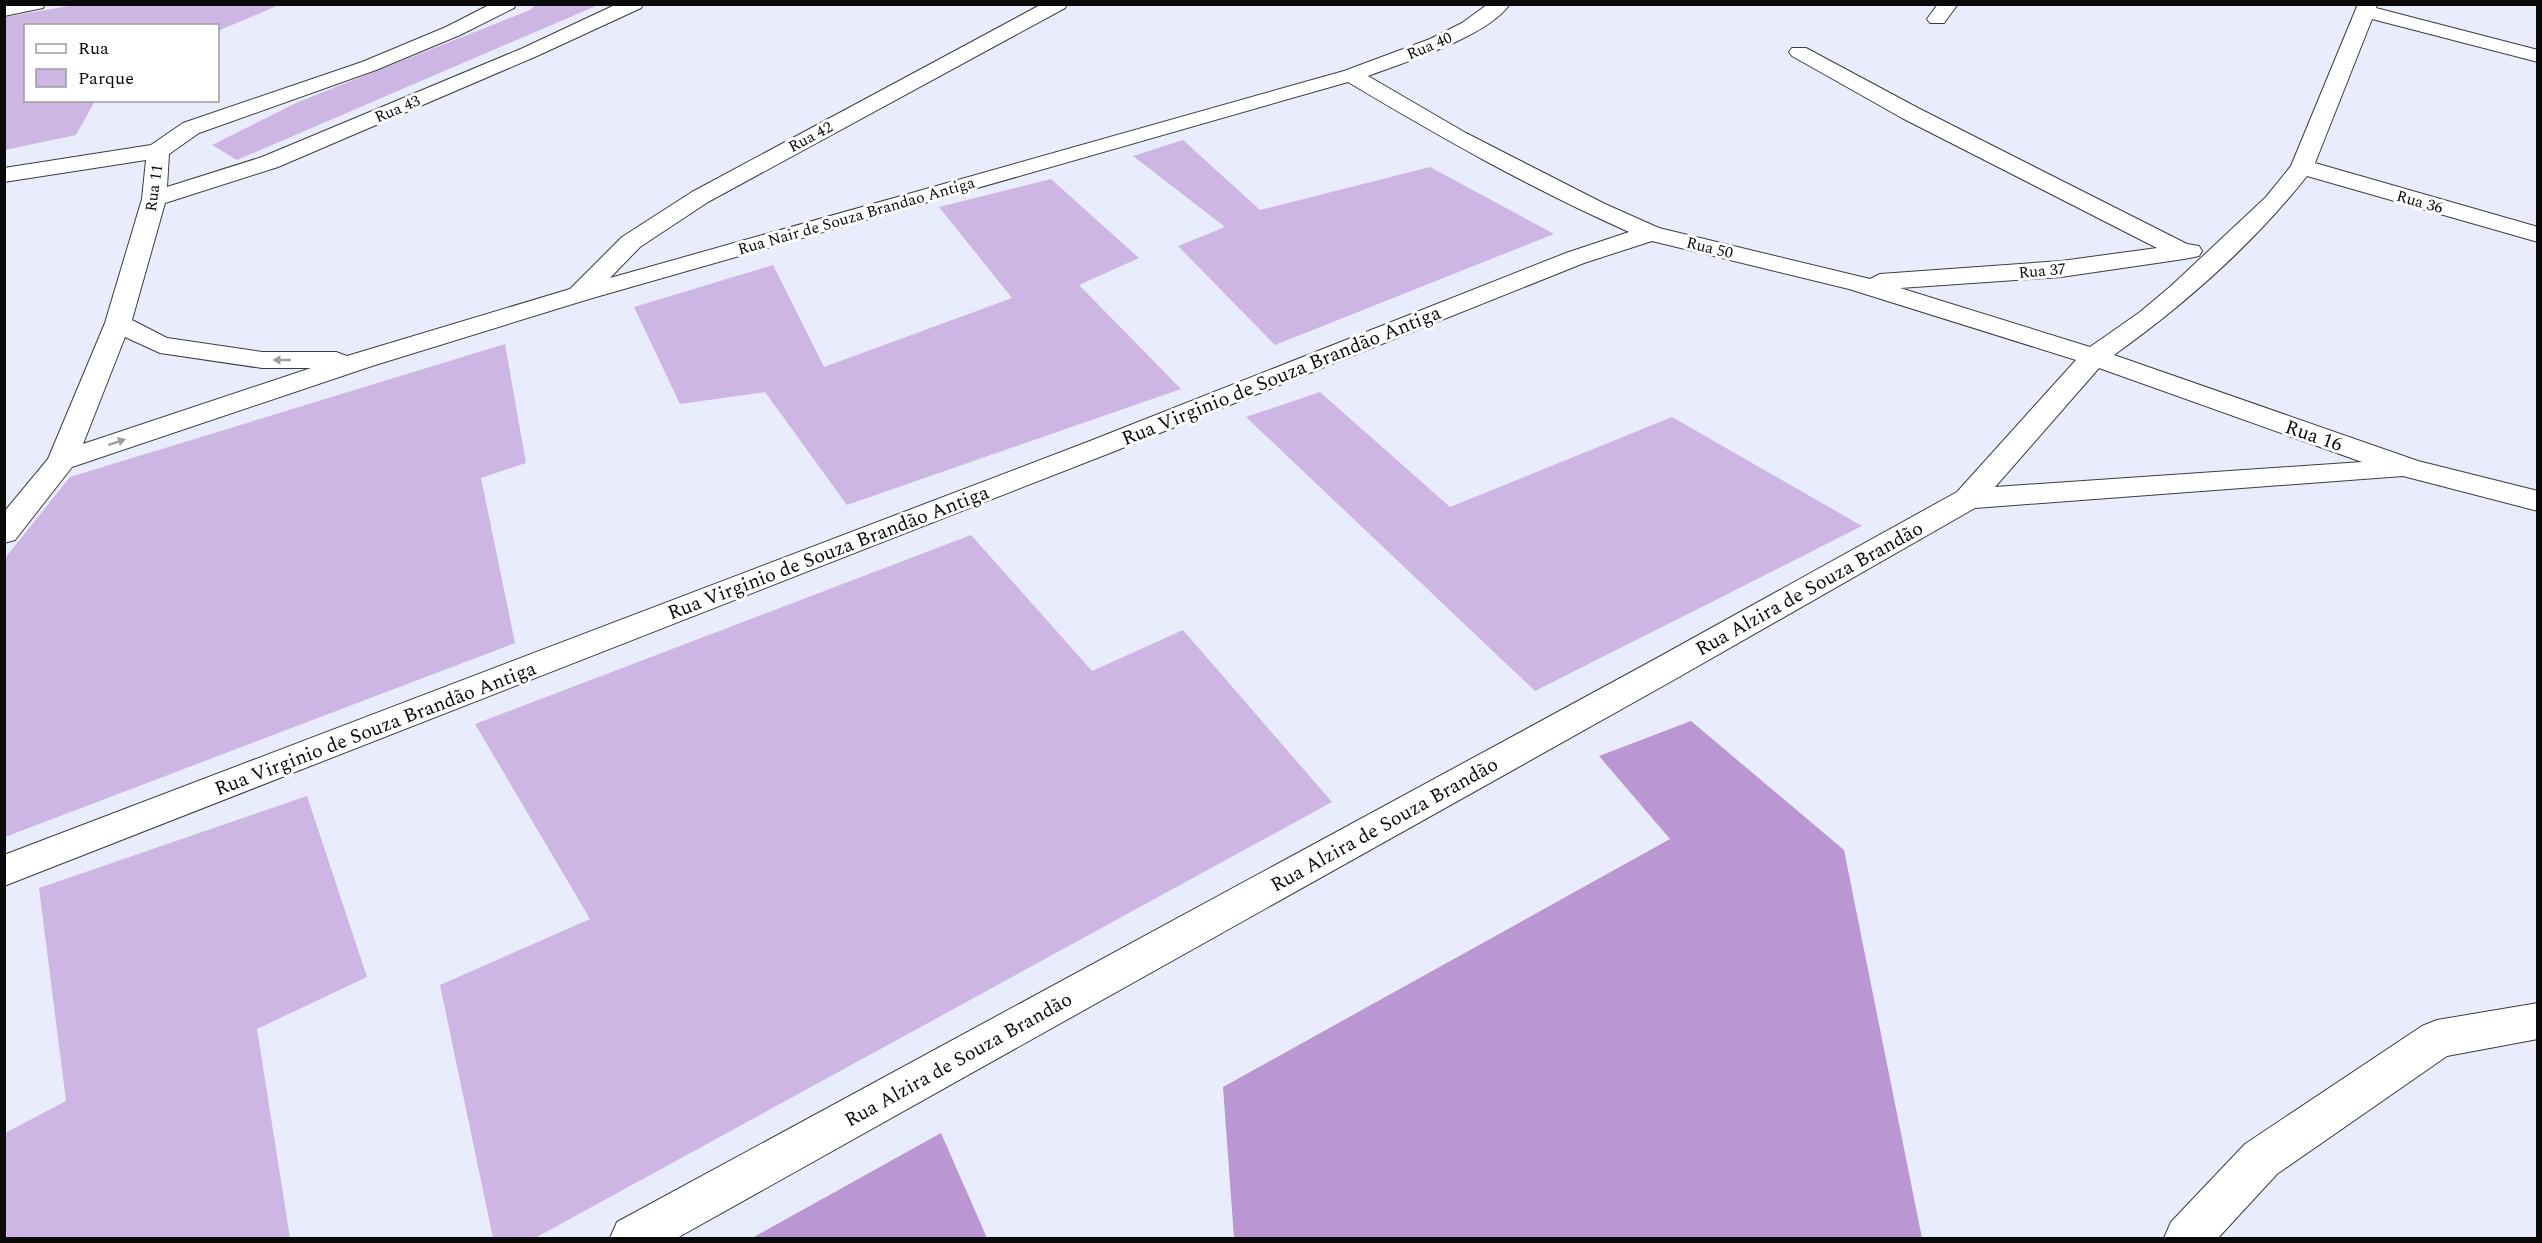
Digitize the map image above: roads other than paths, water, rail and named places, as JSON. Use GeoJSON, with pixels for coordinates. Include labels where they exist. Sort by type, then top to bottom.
{"type":"FeatureCollection","features":[{"type":"Feature","properties":{"kind":"street"},"geometry":{"type":"LineString","coordinates":[[4,10],[36,4]]}},
{"type":"Feature","properties":{"kind":"street","name":"Rua 11"},"geometry":{"type":"LineString","coordinates":[[4,533],[62,461],[118,323],[154,199],[158,151],[191,128],[369,66],[453,31],[507,4]]}},
{"type":"Feature","properties":{"kind":"street","name":"Rua 43"},"geometry":{"type":"LineString","coordinates":[[154,199],[270,162],[530,52],[634,4]]}},
{"type":"Feature","properties":{"kind":"street","name":"Rua 42"},"geometry":{"type":"LineString","coordinates":[[580,294],[631,243],[700,197],[1058,4]]}},
{"type":"Feature","properties":{"kind":"street","name":"Rua 40"},"geometry":{"type":"LineString","coordinates":[[1351,75],[1437,43],[1469,27],[1501,4]]}},
{"type":"Feature","properties":{"kind":"street"},"geometry":{"type":"LineString","coordinates":[[2094,357],[2149,318],[2274,202],[2302,167],[2367,8],[2538,56]]}},
{"type":"Feature","properties":{"kind":"street"},"geometry":{"type":"LineString","coordinates":[[1799,52],[1910,112],[2184,252]]}},
{"type":"Feature","properties":{"kind":"street","name":"Rua Nair de Souza Brandao Antiga"},"geometry":{"type":"LineString","coordinates":[[62,461],[362,360],[580,294],[1351,75]]}},
{"type":"Feature","properties":{"kind":"street","name":"Rua 50"},"geometry":{"type":"LineString","coordinates":[[1351,75],[1458,138],[1597,209],[1651,233],[1857,283],[2094,357]]}},
{"type":"Feature","properties":{"kind":"street"},"geometry":{"type":"LineString","coordinates":[[4,175],[158,151]]}},
{"type":"Feature","properties":{"kind":"street","name":"Rua 36"},"geometry":{"type":"LineString","coordinates":[[2302,167],[2538,235]]}},
{"type":"Feature","properties":{"kind":"street","name":"Rua Virginio de Souza Brandão Antiga"},"geometry":{"type":"LineString","coordinates":[[4,871],[1089,451],[1575,258],[1651,233]]}},
{"type":"Feature","properties":{"kind":"street","name":"Rua 37"},"geometry":{"type":"LineString","coordinates":[[1857,283],[2061,269],[2226,246]]}},
{"type":"Feature","properties":{"kind":"street","name":"Rua Nair de Souza Brandao Antiga"},"geometry":{"type":"LineString","coordinates":[[118,323],[160,345],[262,360],[362,360]]}},
{"type":"Feature","properties":{"kind":"street","name":"Rua 16"},"geometry":{"type":"LineString","coordinates":[[2094,357],[2408,468],[2538,501]]}},
{"type":"Feature","properties":{"kind":"street","name":"Rua Alzira de Souza Brandão"},"geometry":{"type":"LineString","coordinates":[[633,1239],[1649,678],[1968,499],[2094,357]]}},
{"type":"Feature","properties":{"kind":"street"},"geometry":{"type":"LineString","coordinates":[[1968,499],[2408,468]]}},
{"type":"Feature","properties":{"kind":"street"},"geometry":{"type":"LineString","coordinates":[[2187,1239],[2261,1159],[2437,1039],[2538,1021]]}}]}
